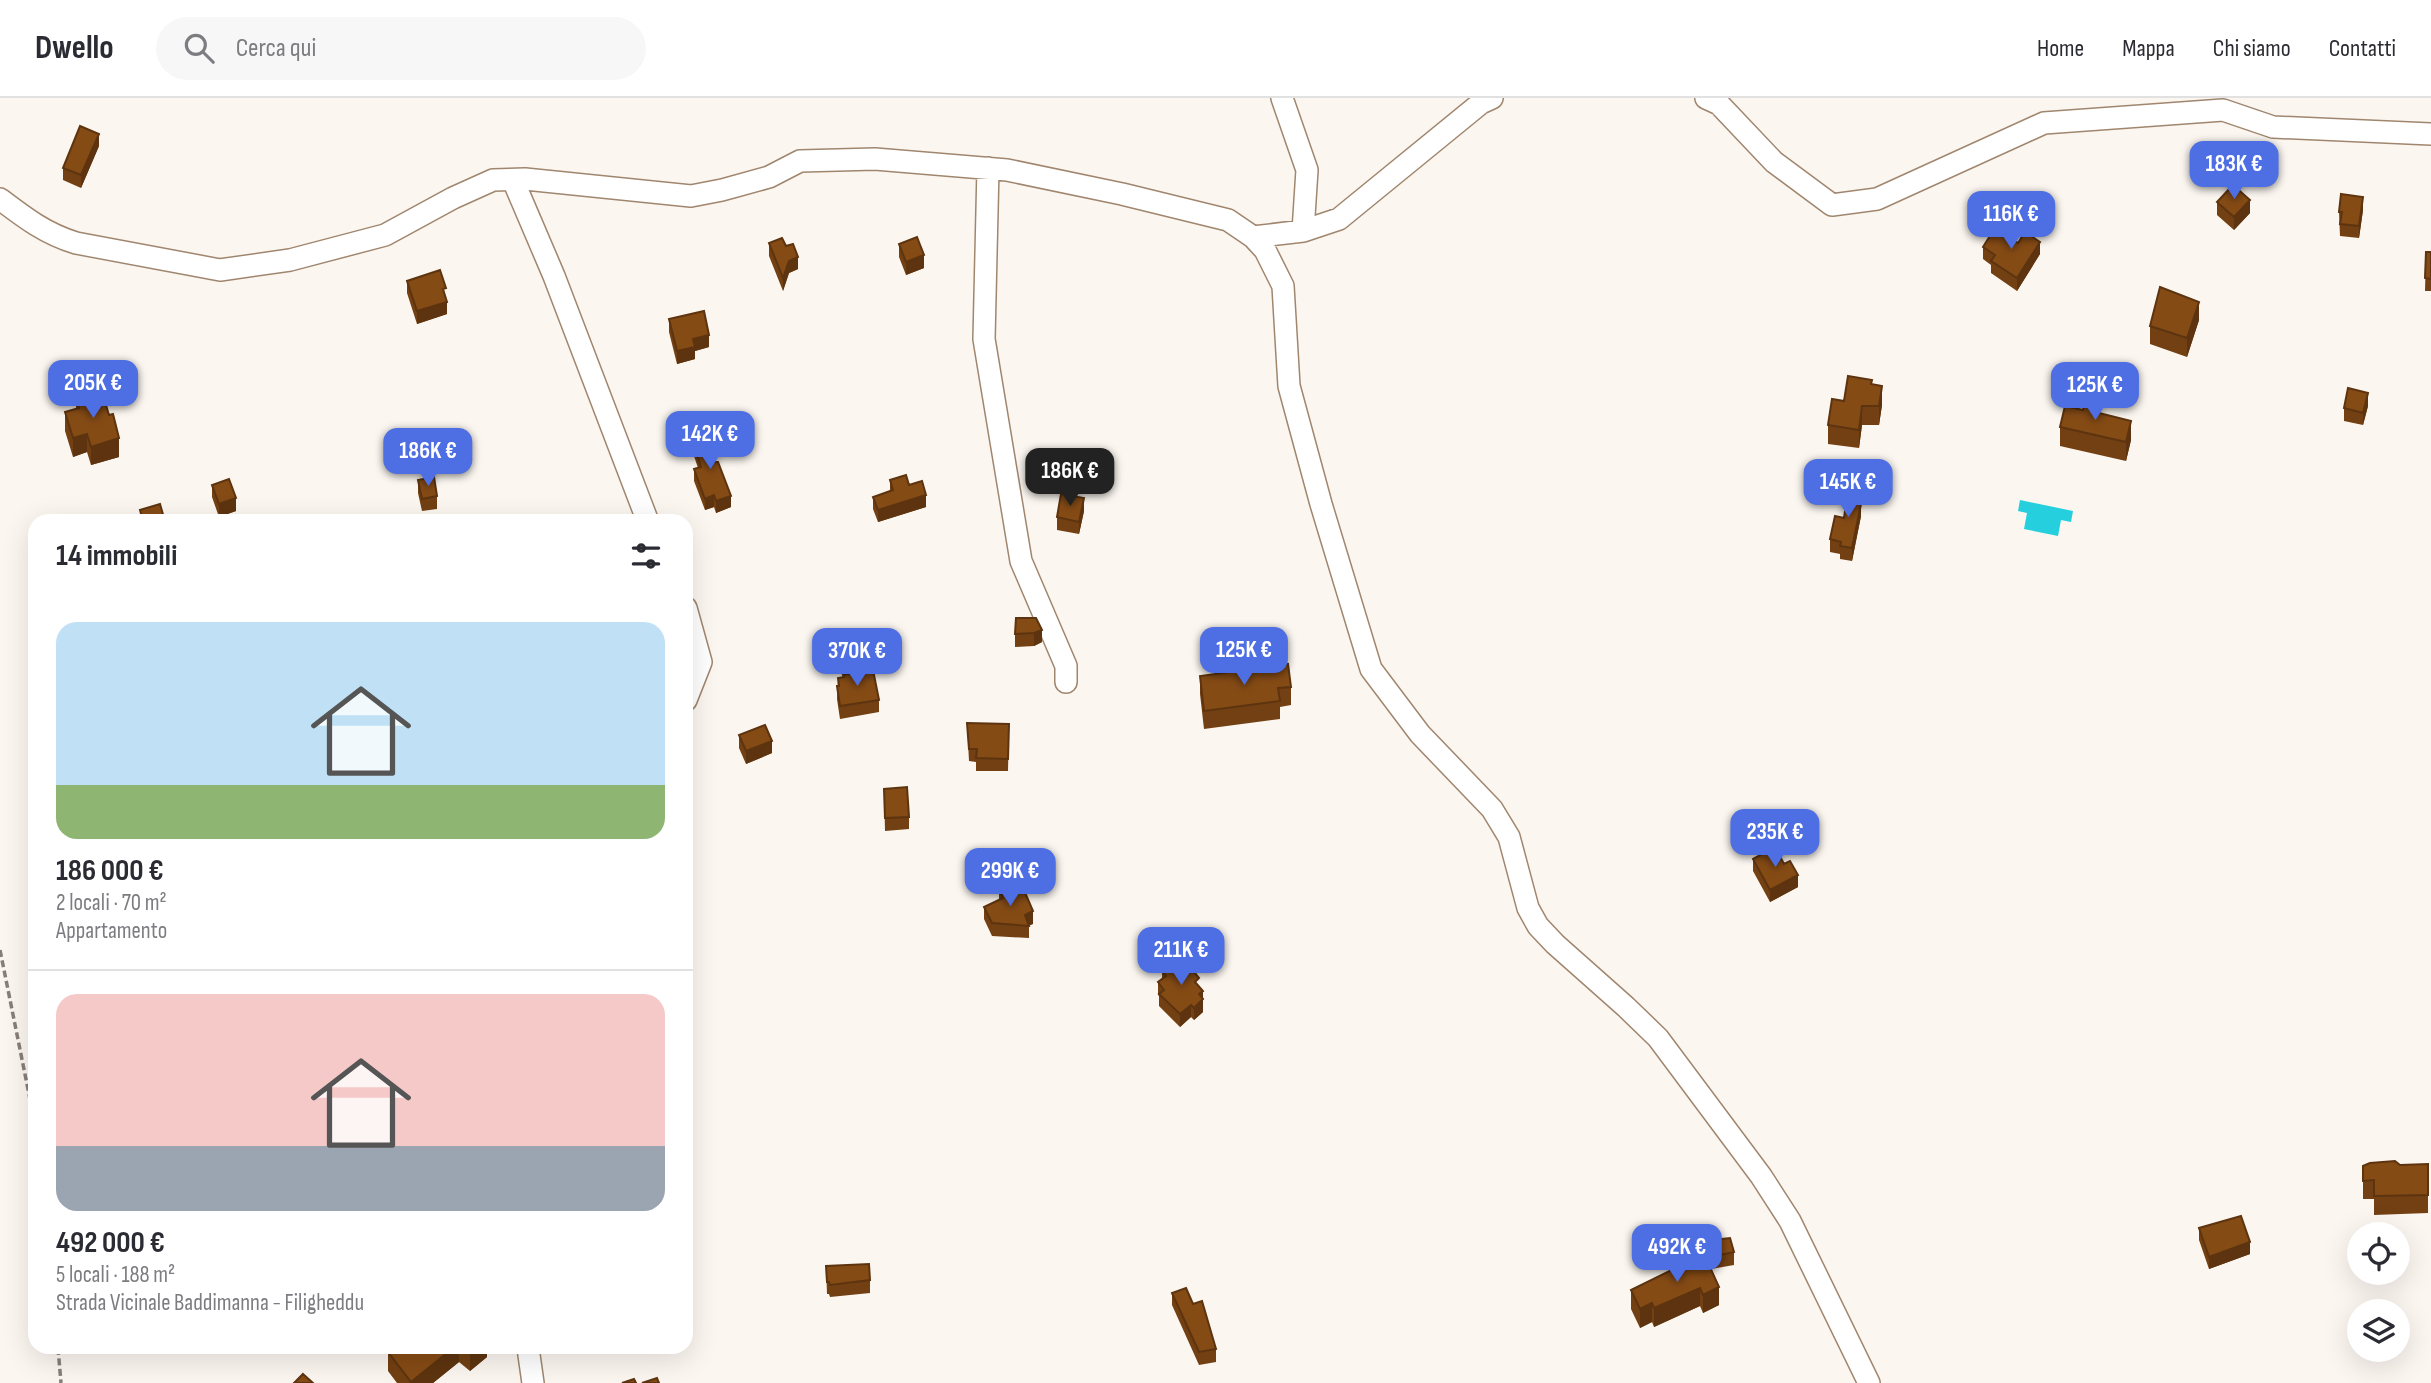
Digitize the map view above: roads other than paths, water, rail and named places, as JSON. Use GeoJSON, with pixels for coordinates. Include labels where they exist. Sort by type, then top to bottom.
{"type":"FeatureCollection","features":[{"type":"Feature","properties":{"kind":"street"},"geometry":{"type":"LineString","coordinates":[[1282,98],[1307,170],[1303,231]]}},
{"type":"Feature","properties":{"kind":"street"},"geometry":{"type":"LineString","coordinates":[[1253,237],[1303,231],[1339,219],[1481,103],[1492,98]]}},
{"type":"Feature","properties":{"kind":"street"},"geometry":{"type":"LineString","coordinates":[[1706,98],[1718,104],[1774,162],[1832,205],[1877,200],[2044,123],[2222,110]]}},
{"type":"Feature","properties":{"kind":"street"},"geometry":{"type":"LineString","coordinates":[[2196,98],[2273,127],[2431,134]]}},
{"type":"Feature","properties":{"kind":"street"},"geometry":{"type":"LineString","coordinates":[[0,199],[34,226],[56,237],[220,270],[290,260],[385,235],[453,198],[493,180],[691,196],[769,177],[800,161],[875,159],[1007,170],[1228,220],[1253,237],[1265,250],[1283,286],[1289,386],[1371,669],[1420,734],[1492,809],[1509,837],[1528,908],[1538,926],[1658,1038],[1760,1177],[1790,1221],[1869,1383]]}},
{"type":"Feature","properties":{"kind":"street"},"geometry":{"type":"LineString","coordinates":[[988,168],[984,339],[1021,561],[1066,666],[1066,682]]}},
{"type":"Feature","properties":{"kind":"street"},"geometry":{"type":"LineString","coordinates":[[513,180],[554,276],[645,514]]}},
{"type":"Feature","properties":{"kind":"street"},"geometry":{"type":"LineString","coordinates":[[693,633],[701,662],[693,682]]}},
{"type":"Feature","properties":{"kind":"street"},"geometry":{"type":"LineString","coordinates":[[529,1354],[533,1383]]}},
{"type":"Feature","properties":{"kind":"water"},"geometry":{"type":"Polygon","coordinates":[[[2020,500],[2073,511],[2071,522],[2061,520],[2058,536],[2024,529],[2027,513],[2018,511],[2020,500]]]}}]}
